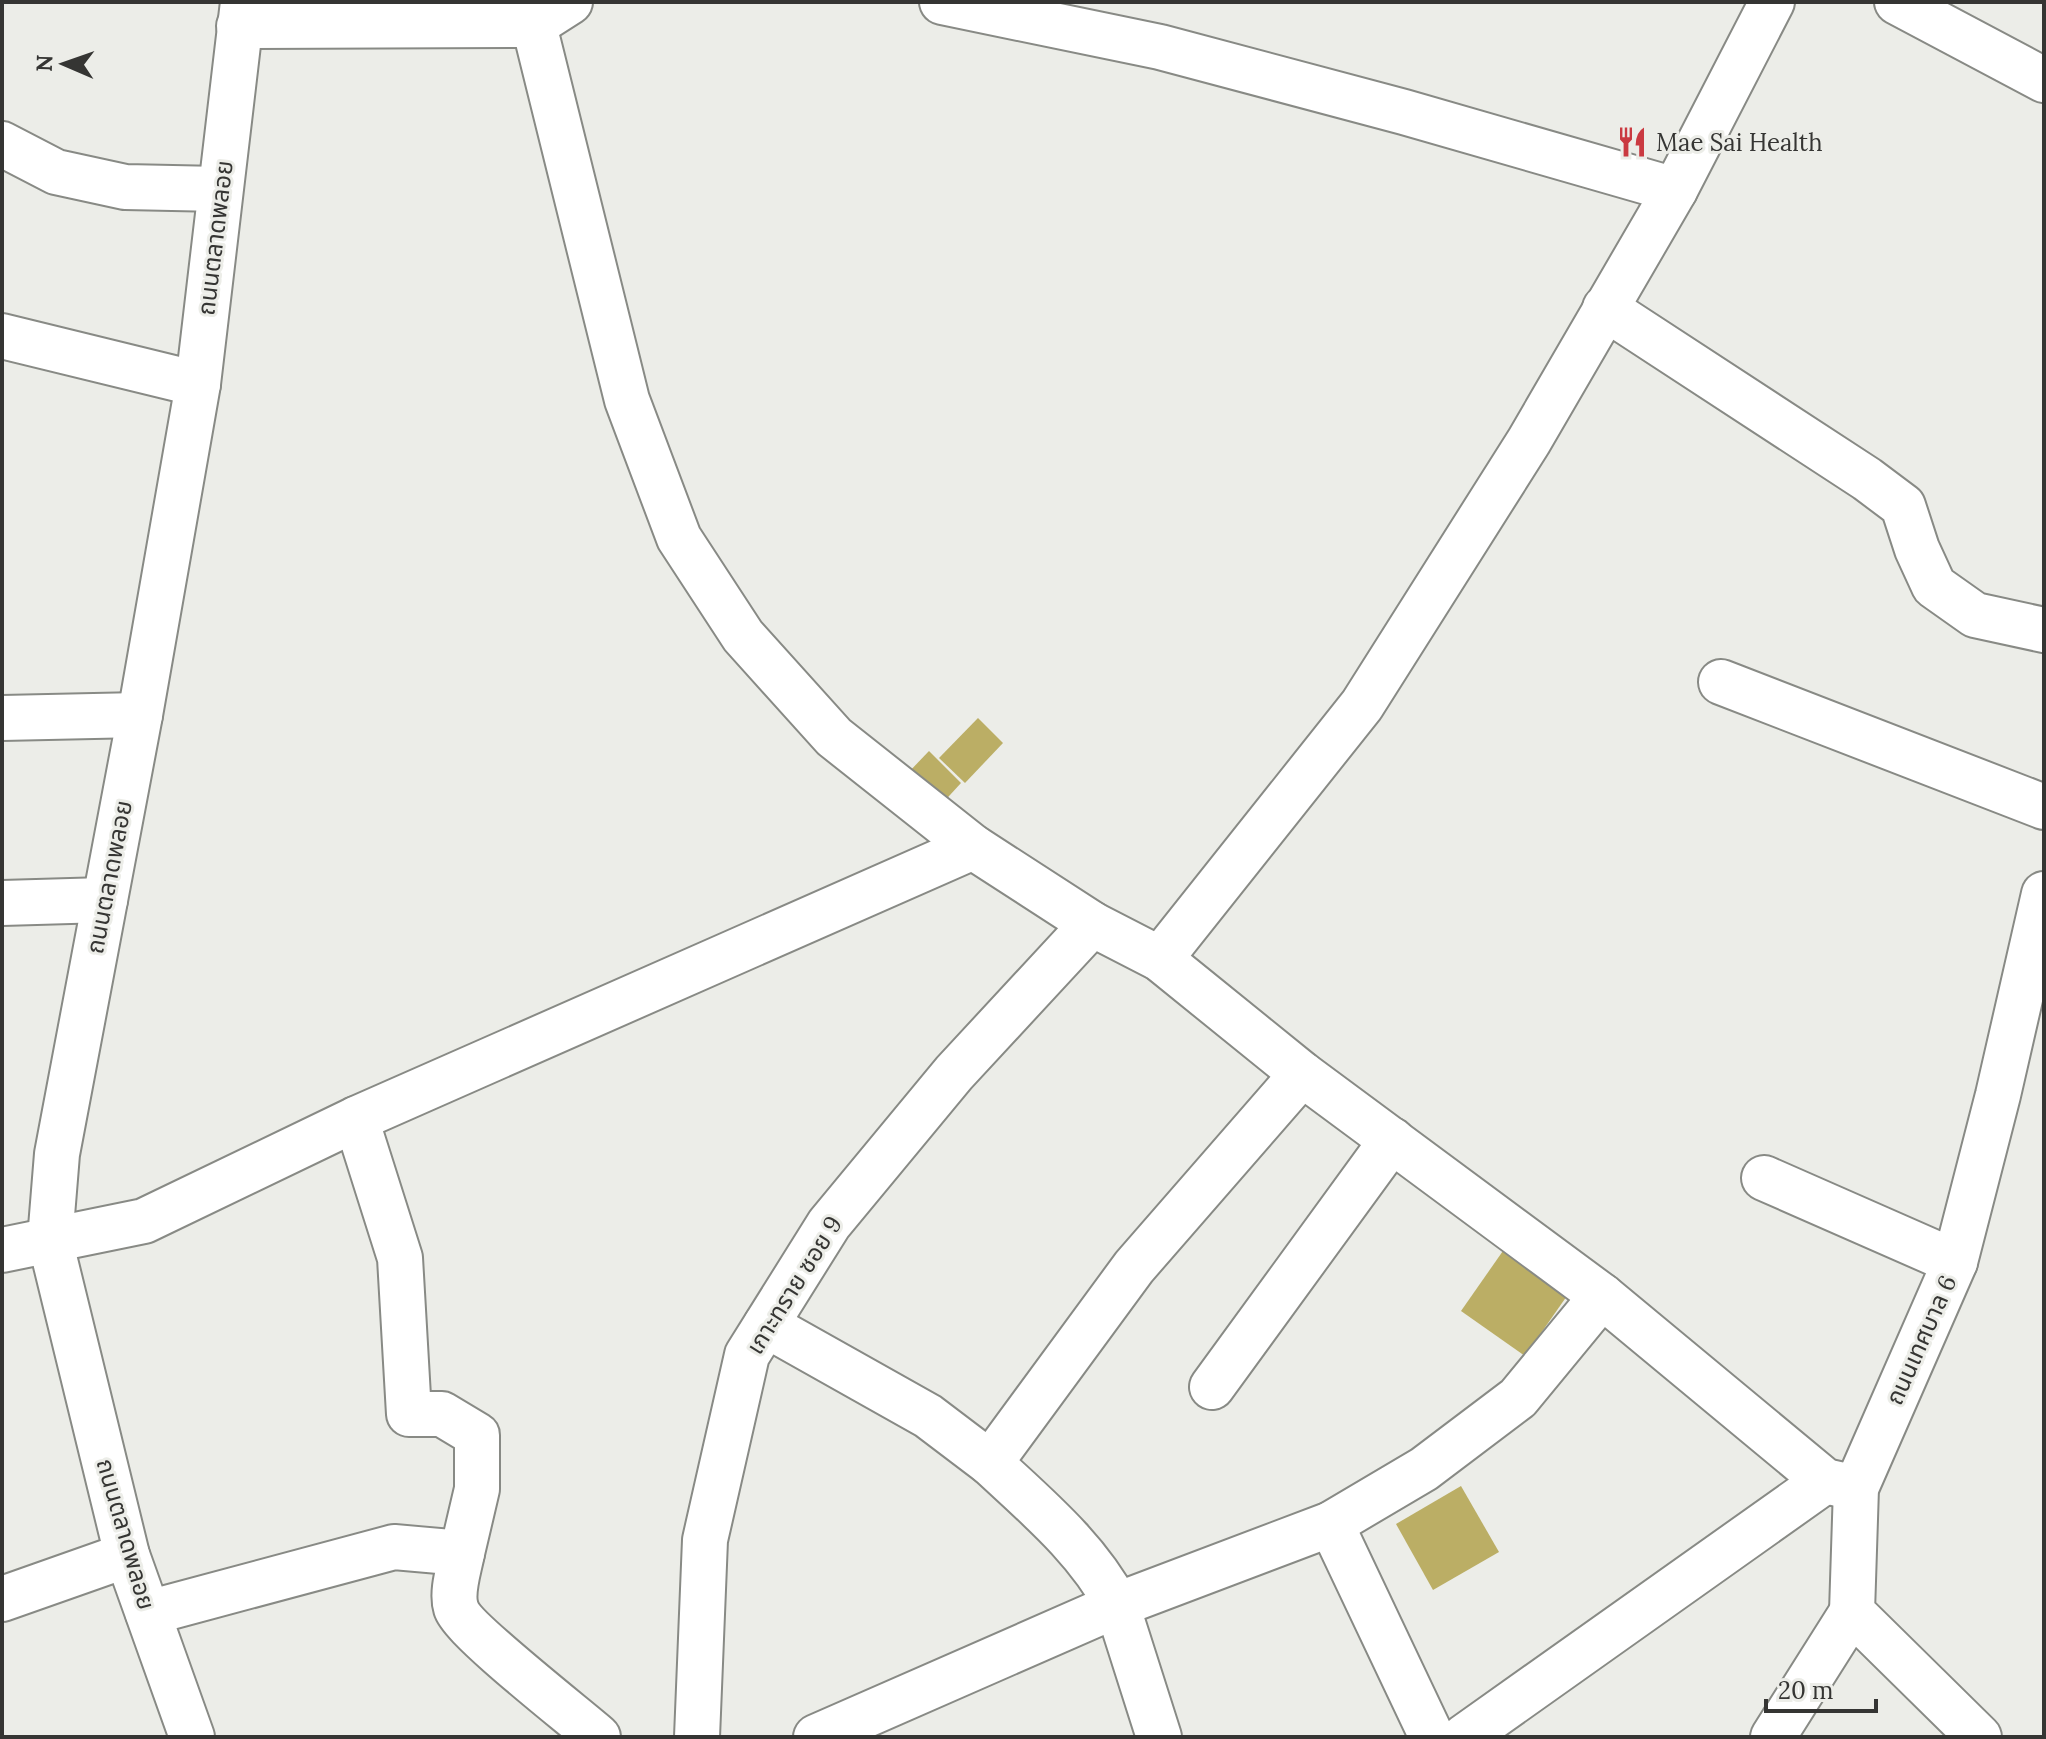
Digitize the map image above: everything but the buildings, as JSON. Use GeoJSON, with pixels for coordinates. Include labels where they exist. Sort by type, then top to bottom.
{"type":"FeatureCollection","features":[{"type":"Feature","properties":{"kind":"street"},"geometry":{"type":"LineString","coordinates":[[241,14],[534,25],[570,2]]}},
{"type":"Feature","properties":{"kind":"street"},"geometry":{"type":"LineString","coordinates":[[942,2],[1057,13],[1160,47],[1389,108],[1675,190]]}},
{"type":"Feature","properties":{"kind":"street"},"geometry":{"type":"LineString","coordinates":[[1160,959],[1362,705],[1529,441],[1675,190],[1772,2]]}},
{"type":"Feature","properties":{"kind":"street"},"geometry":{"type":"LineString","coordinates":[[1897,2],[2044,80]]}},
{"type":"Feature","properties":{"kind":"street","name":"ถนนตลาดพลอย"},"geometry":{"type":"LineString","coordinates":[[192,1737],[127,1555],[50,1240],[57,1154],[140,715],[198,384],[241,14]]}},
{"type":"Feature","properties":{"kind":"street"},"geometry":{"type":"LineString","coordinates":[[534,25],[627,400],[679,538],[743,636],[834,737],[973,847],[1092,924],[1160,959],[1302,1074],[1602,1296],[1840,1484],[1464,1737]]}},
{"type":"Feature","properties":{"kind":"street"},"geometry":{"type":"LineString","coordinates":[[2,144],[56,172],[125,187],[220,189]]}},
{"type":"Feature","properties":{"kind":"street"},"geometry":{"type":"LineString","coordinates":[[1605,308],[1867,479],[1903,506],[1917,549],[1934,586],[1975,615],[2044,630]]}},
{"type":"Feature","properties":{"kind":"street"},"geometry":{"type":"LineString","coordinates":[[2,336],[198,384]]}},
{"type":"Feature","properties":{"kind":"street"},"geometry":{"type":"LineString","coordinates":[[1721,682],[2044,807]]}},
{"type":"Feature","properties":{"kind":"street"},"geometry":{"type":"LineString","coordinates":[[2,718],[140,715]]}},
{"type":"Feature","properties":{"kind":"street"},"geometry":{"type":"LineString","coordinates":[[2,1250],[144,1221],[356,1119],[973,847]]}},
{"type":"Feature","properties":{"kind":"street","name":"ถนนเทศบาล 6"},"geometry":{"type":"LineString","coordinates":[[1852,1612],[1840,1484],[1955,1262],[1998,1095],[2044,894]]}},
{"type":"Feature","properties":{"kind":"street"},"geometry":{"type":"LineString","coordinates":[[2,903],[105,900]]}},
{"type":"Feature","properties":{"kind":"street","name":"เกาะทราย ซอย 9"},"geometry":{"type":"LineString","coordinates":[[697,1737],[705,1540],[747,1355],[829,1224],[954,1073],[1092,924]]}},
{"type":"Feature","properties":{"kind":"street"},"geometry":{"type":"LineString","coordinates":[[990,1463],[1134,1267],[1302,1074]]}},
{"type":"Feature","properties":{"kind":"street"},"geometry":{"type":"LineString","coordinates":[[356,1119],[400,1258],[409,1414],[442,1414],[477,1435],[477,1489],[462,1553],[454,1603],[457,1613],[476,1634],[598,1737]]}},
{"type":"Feature","properties":{"kind":"street"},"geometry":{"type":"LineString","coordinates":[[1212,1387],[1392,1140]]}},
{"type":"Feature","properties":{"kind":"street"},"geometry":{"type":"LineString","coordinates":[[1764,1178],[1955,1262]]}},
{"type":"Feature","properties":{"kind":"street"},"geometry":{"type":"LineString","coordinates":[[816,1737],[1117,1605],[1331,1524],[1424,1469],[1518,1398],[1602,1296]]}},
{"type":"Feature","properties":{"kind":"street"},"geometry":{"type":"LineString","coordinates":[[766,1325],[928,1416],[990,1463],[1068,1536],[1117,1605],[1159,1737]]}},
{"type":"Feature","properties":{"kind":"street"},"geometry":{"type":"LineString","coordinates":[[1331,1524],[1432,1737]]}},
{"type":"Feature","properties":{"kind":"street"},"geometry":{"type":"LineString","coordinates":[[148,1613],[394,1547],[462,1553]]}},
{"type":"Feature","properties":{"kind":"street"},"geometry":{"type":"LineString","coordinates":[[2,1599],[127,1555]]}},
{"type":"Feature","properties":{"kind":"street"},"geometry":{"type":"LineString","coordinates":[[1773,1737],[1852,1612],[1979,1737]]}},
{"type":"Feature","properties":{"kind":"place","name":"Mae Sai Health"},"geometry":{"type":"Point","coordinates":[1632,142]}}]}
